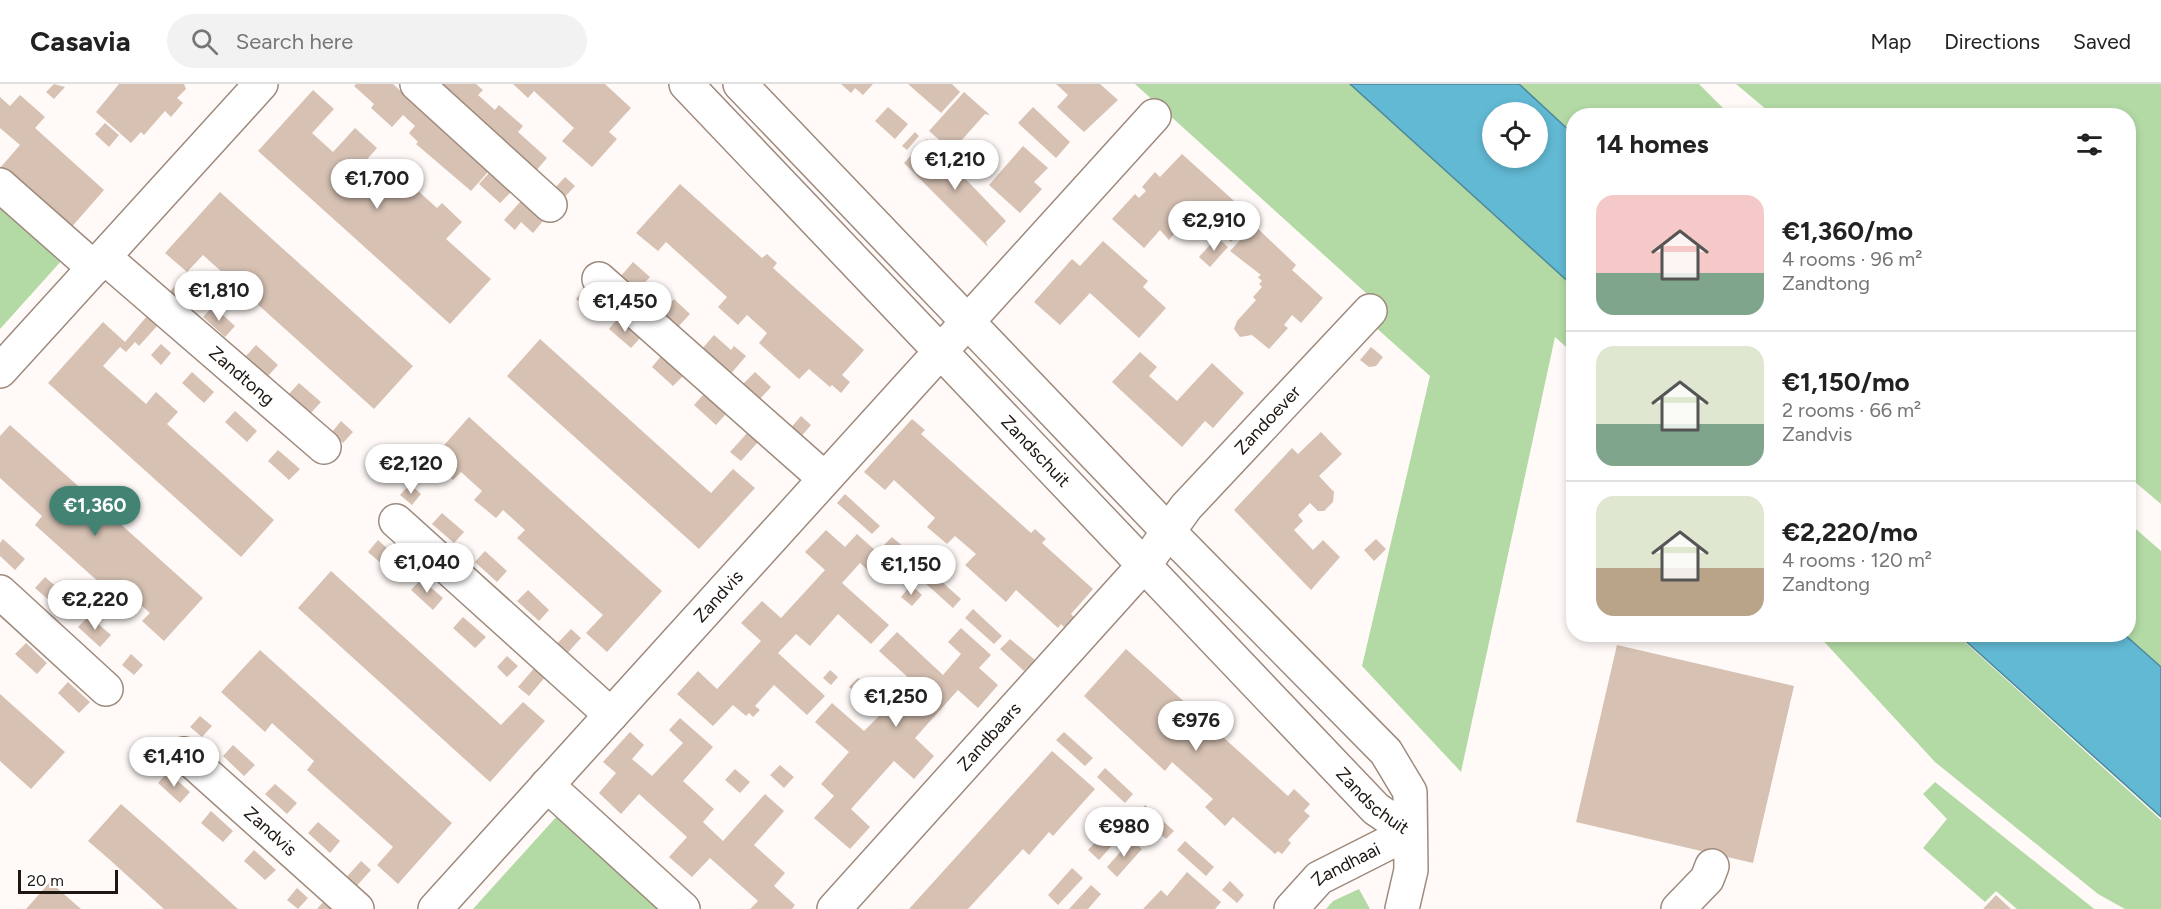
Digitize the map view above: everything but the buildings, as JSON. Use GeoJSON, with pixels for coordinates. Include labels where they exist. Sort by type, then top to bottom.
{"type":"FeatureCollection","features":[{"type":"Feature","properties":{"kind":"street"},"geometry":{"type":"LineString","coordinates":[[0,371],[261,84]]}},
{"type":"Feature","properties":{"kind":"street"},"geometry":{"type":"LineString","coordinates":[[417,84],[550,205]]}},
{"type":"Feature","properties":{"kind":"street","name":"Zandschuit"},"geometry":{"type":"LineString","coordinates":[[686,84],[1376,808],[1410,832]]}},
{"type":"Feature","properties":{"kind":"street","name":"Zandschuit"},"geometry":{"type":"LineString","coordinates":[[740,84],[1168,531],[1386,752],[1410,792],[1410,832]]}},
{"type":"Feature","properties":{"kind":"street"},"geometry":{"type":"LineString","coordinates":[[967,319],[1154,116]]}},
{"type":"Feature","properties":{"kind":"street","name":"Zandtong"},"geometry":{"type":"LineString","coordinates":[[0,185],[324,447]]}},
{"type":"Feature","properties":{"kind":"street"},"geometry":{"type":"LineString","coordinates":[[599,279],[824,478]]}},
{"type":"Feature","properties":{"kind":"street","name":"Zandoever"},"geometry":{"type":"LineString","coordinates":[[1145,564],[1186,507],[1370,311]]}},
{"type":"Feature","properties":{"kind":"street","name":"Zandvis"},"geometry":{"type":"LineString","coordinates":[[435,909],[967,319]]}},
{"type":"Feature","properties":{"kind":"street"},"geometry":{"type":"LineString","coordinates":[[396,520],[610,715]]}},
{"type":"Feature","properties":{"kind":"street","name":"Zandbaars"},"geometry":{"type":"LineString","coordinates":[[834,909],[1145,564]]}},
{"type":"Feature","properties":{"kind":"street"},"geometry":{"type":"LineString","coordinates":[[0,592],[106,689]]}},
{"type":"Feature","properties":{"kind":"street","name":"Zandvis"},"geometry":{"type":"LineString","coordinates":[[184,754],[357,909]]}},
{"type":"Feature","properties":{"kind":"street"},"geometry":{"type":"LineString","coordinates":[[547,785],[683,909]]}},
{"type":"Feature","properties":{"kind":"street"},"geometry":{"type":"LineString","coordinates":[[1402,909],[1411,870],[1410,832]]}},
{"type":"Feature","properties":{"kind":"street","name":"Zandhaai"},"geometry":{"type":"LineString","coordinates":[[1291,909],[1319,878],[1410,832]]}},
{"type":"Feature","properties":{"kind":"street"},"geometry":{"type":"LineString","coordinates":[[1678,909],[1707,879],[1712,866]]}},
{"type":"Feature","properties":{"kind":"green space"},"geometry":{"type":"Polygon","coordinates":[[[1135,84],[1350,84],[1566,280],[1566,347],[1555,337],[1461,772],[1362,666],[1430,376],[1373,325],[1387,312],[1135,84]]]}},
{"type":"Feature","properties":{"kind":"green space"},"geometry":{"type":"Polygon","coordinates":[[[1519,84],[1699,84],[1723,108],[1566,108],[1566,128],[1548,111],[1548,102],[1538,102],[1519,84]]]}},
{"type":"Feature","properties":{"kind":"green space"},"geometry":{"type":"Polygon","coordinates":[[[1736,84],[2161,84],[2161,504],[2136,483],[2136,108],[1765,108],[1736,84]]]}},
{"type":"Feature","properties":{"kind":"green space"},"geometry":{"type":"Polygon","coordinates":[[[0,202],[63,259],[0,329],[0,202]]]}},
{"type":"Feature","properties":{"kind":"green space"},"geometry":{"type":"Polygon","coordinates":[[[2136,529],[2161,551],[2161,667],[2133,642],[2136,642],[2136,529]]]}},
{"type":"Feature","properties":{"kind":"green space"},"geometry":{"type":"Polygon","coordinates":[[[1824,642],[1965,642],[2161,820],[2161,909],[2125,909],[2098,894],[1935,762],[1824,642]]]}},
{"type":"Feature","properties":{"kind":"green space"},"geometry":{"type":"Polygon","coordinates":[[[1935,782],[2094,909],[2017,909],[1996,891],[1985,902],[1923,848],[1947,819],[1923,794],[1935,782]]]}},
{"type":"Feature","properties":{"kind":"green space"},"geometry":{"type":"Polygon","coordinates":[[[558,815],[662,909],[473,909],[558,815]]]}},
{"type":"Feature","properties":{"kind":"green space"},"geometry":{"type":"Polygon","coordinates":[[[1359,889],[1370,909],[1326,909],[1333,901],[1359,889]]]}},
{"type":"Feature","properties":{"kind":"water"},"geometry":{"type":"Polygon","coordinates":[[[1350,84],[1519,84],[1538,102],[1482,102],[1482,168],[1548,168],[1548,111],[1566,128],[1566,280],[1350,84]]]}},
{"type":"Feature","properties":{"kind":"water"},"geometry":{"type":"Polygon","coordinates":[[[1967,642],[2133,642],[2161,667],[2161,817],[1967,642]]]}}]}
